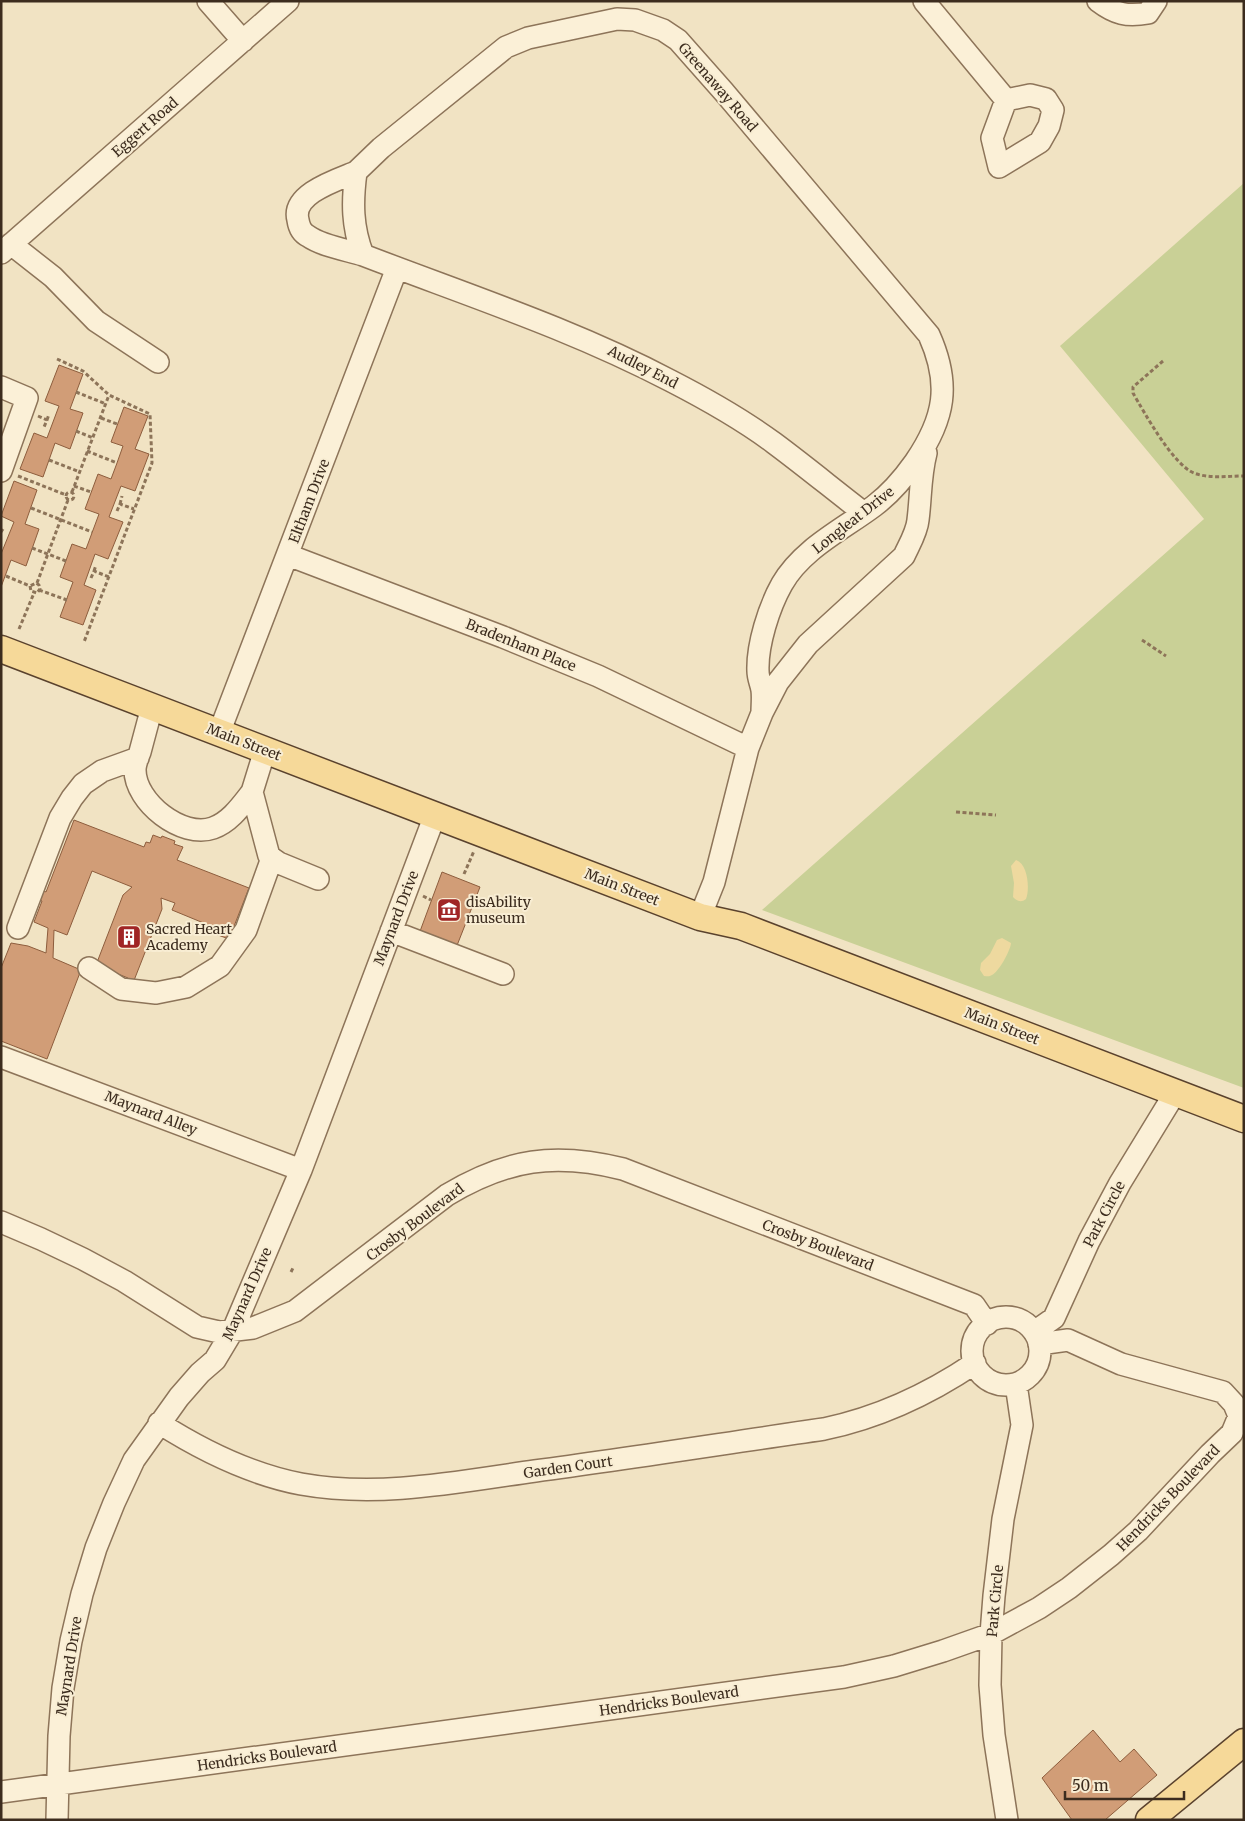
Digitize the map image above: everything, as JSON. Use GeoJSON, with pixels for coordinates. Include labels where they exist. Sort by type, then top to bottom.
{"type":"FeatureCollection","features":[{"type":"Feature","properties":{"kind":"main road","name":"Main Street"},"geometry":{"type":"LineString","coordinates":[[1,649],[700,916],[740,926],[1244,1119]]}},
{"type":"Feature","properties":{"kind":"main road"},"geometry":{"type":"LineString","coordinates":[[1149,1820],[1244,1742]]}},
{"type":"Feature","properties":{"kind":"street"},"geometry":{"type":"LineString","coordinates":[[208,1],[243,41]]}},
{"type":"Feature","properties":{"kind":"street","name":"Eggert Road"},"geometry":{"type":"LineString","coordinates":[[6,249],[288,1]]}},
{"type":"Feature","properties":{"kind":"street"},"geometry":{"type":"LineString","coordinates":[[924,1],[1006,100]]}},
{"type":"Feature","properties":{"kind":"street"},"geometry":{"type":"LineString","coordinates":[[1098,1],[1110,10],[1132,16],[1148,13],[1156,1]]}},
{"type":"Feature","properties":{"kind":"street","name":"Greenaway Road"},"geometry":{"type":"LineString","coordinates":[[397,268],[307,236],[299,227],[296,214],[301,203],[326,184],[356,172],[381,148],[506,47],[528,38],[617,19],[635,20],[649,24],[663,30],[678,40],[929,335],[941,369],[943,390],[940,412],[928,443]]}},
{"type":"Feature","properties":{"kind":"street"},"geometry":{"type":"LineString","coordinates":[[356,172],[352,209],[363,256]]}},
{"type":"Feature","properties":{"kind":"street"},"geometry":{"type":"LineString","coordinates":[[6,249],[53,278],[96,321],[158,362]]}},
{"type":"Feature","properties":{"kind":"street","name":"Audley End"},"geometry":{"type":"LineString","coordinates":[[397,268],[566,331],[602,346],[672,381],[773,442],[864,513]]}},
{"type":"Feature","properties":{"kind":"street","name":"Eltham Drive"},"geometry":{"type":"LineString","coordinates":[[219,732],[397,268]]}},
{"type":"Feature","properties":{"kind":"street"},"geometry":{"type":"LineString","coordinates":[[1,387],[31,407],[6,445],[7,472]]}},
{"type":"Feature","properties":{"kind":"street","name":"Longleat Drive"},"geometry":{"type":"LineString","coordinates":[[762,713],[762,691],[758,672],[760,652],[765,627],[782,583],[798,564],[820,544],[888,495],[903,480],[928,443]]}},
{"type":"Feature","properties":{"kind":"street","name":"Longleat Drive"},"geometry":{"type":"LineString","coordinates":[[700,916],[714,882],[748,748],[762,713],[778,682],[808,644],[904,556],[918,521],[921,474],[928,443]]}},
{"type":"Feature","properties":{"kind":"street","name":"Bradenham Place"},"geometry":{"type":"LineString","coordinates":[[288,555],[503,636],[598,676],[748,748]]}},
{"type":"Feature","properties":{"kind":"street"},"geometry":{"type":"LineString","coordinates":[[152,707],[135,770],[139,787],[150,804],[160,814],[178,825],[200,830],[211,829],[227,821],[252,792],[265,750]]}},
{"type":"Feature","properties":{"kind":"street"},"geometry":{"type":"LineString","coordinates":[[18,928],[60,818],[72,798],[83,784],[102,771],[138,758]]}},
{"type":"Feature","properties":{"kind":"street"},"geometry":{"type":"LineString","coordinates":[[252,792],[268,856],[278,863],[318,879]]}},
{"type":"Feature","properties":{"kind":"street","name":"Maynard Drive"},"geometry":{"type":"LineString","coordinates":[[57,1820],[59,1736],[63,1688],[82,1594],[96,1548],[134,1460],[184,1391],[215,1360],[233,1330],[301,1170],[435,815]]}},
{"type":"Feature","properties":{"kind":"street"},"geometry":{"type":"LineString","coordinates":[[89,968],[121,989],[156,993],[186,988],[220,966],[246,930],[272,858]]}},
{"type":"Feature","properties":{"kind":"street"},"geometry":{"type":"LineString","coordinates":[[391,932],[503,974]]}},
{"type":"Feature","properties":{"kind":"street","name":"Maynard Alley"},"geometry":{"type":"LineString","coordinates":[[1,1057],[301,1170]]}},
{"type":"Feature","properties":{"kind":"street","name":"Park Circle"},"geometry":{"type":"LineString","coordinates":[[1037,1338],[1054,1318],[1089,1241],[1120,1183],[1175,1093]]}},
{"type":"Feature","properties":{"kind":"street","name":"Crosby Boulevard"},"geometry":{"type":"LineString","coordinates":[[1,1222],[83,1259],[124,1281],[197,1328],[219,1332],[253,1328],[295,1311],[447,1195],[470,1181],[496,1170],[522,1164],[563,1160],[597,1163],[623,1169],[974,1305],[986,1324]]}},
{"type":"Feature","properties":{"kind":"street"},"geometry":{"type":"LineString","coordinates":[[1012,1318],[1027,1324],[1037,1338],[1040,1354],[1038,1364],[1025,1379],[1016,1384],[1006,1385],[987,1379],[975,1364],[973,1355],[975,1337],[986,1324],[996,1319],[1012,1318]]}},
{"type":"Feature","properties":{"kind":"street"},"geometry":{"type":"LineString","coordinates":[[1037,1338],[1068,1340],[1122,1364],[1223,1392],[1240,1407]]}},
{"type":"Feature","properties":{"kind":"street","name":"Garden Court"},"geometry":{"type":"LineString","coordinates":[[159,1423],[183,1439],[230,1463],[265,1475],[301,1484],[369,1490],[430,1486],[847,1424],[876,1414],[949,1381],[975,1364]]}},
{"type":"Feature","properties":{"kind":"street","name":"Park Circle"},"geometry":{"type":"LineString","coordinates":[[1006,1820],[994,1735],[990,1685],[991,1634],[1003,1519],[1022,1425],[1016,1384]]}},
{"type":"Feature","properties":{"kind":"street","name":"Hendricks Boulevard"},"geometry":{"type":"LineString","coordinates":[[1,1792],[844,1676],[894,1666],[943,1651],[991,1634],[1038,1608],[1069,1588],[1112,1555],[1138,1531],[1232,1433],[1239,1416],[1240,1407]]}},
{"type":"Feature","properties":{"kind":"path"},"geometry":{"type":"LineString","coordinates":[[57,360],[83,371],[109,395],[150,414],[152,463],[84,642]]}},
{"type":"Feature","properties":{"kind":"path"},"geometry":{"type":"LineString","coordinates":[[1163,361],[1133,387],[1133,393],[1153,428],[1185,468],[1194,473],[1216,477],[1244,476]]}},
{"type":"Feature","properties":{"kind":"path"},"geometry":{"type":"LineString","coordinates":[[76,392],[106,404]]}},
{"type":"Feature","properties":{"kind":"path"},"geometry":{"type":"LineString","coordinates":[[68,500],[74,498],[72,492],[74,486],[109,395]]}},
{"type":"Feature","properties":{"kind":"path"},"geometry":{"type":"LineString","coordinates":[[31,407],[47,420]]}},
{"type":"Feature","properties":{"kind":"path"},"geometry":{"type":"LineString","coordinates":[[44,427],[49,414]]}},
{"type":"Feature","properties":{"kind":"path"},"geometry":{"type":"LineString","coordinates":[[101,418],[117,424]]}},
{"type":"Feature","properties":{"kind":"path"},"geometry":{"type":"LineString","coordinates":[[76,431],[93,438]]}},
{"type":"Feature","properties":{"kind":"path"},"geometry":{"type":"LineString","coordinates":[[87,452],[117,463]]}},
{"type":"Feature","properties":{"kind":"path"},"geometry":{"type":"LineString","coordinates":[[49,460],[80,472]]}},
{"type":"Feature","properties":{"kind":"path"},"geometry":{"type":"LineString","coordinates":[[7,472],[66,494],[72,492]]}},
{"type":"Feature","properties":{"kind":"path"},"geometry":{"type":"LineString","coordinates":[[74,486],[92,492]]}},
{"type":"Feature","properties":{"kind":"path"},"geometry":{"type":"LineString","coordinates":[[39,590],[40,586],[37,583],[68,500],[66,494]]}},
{"type":"Feature","properties":{"kind":"path"},"geometry":{"type":"LineString","coordinates":[[117,511],[122,496]]}},
{"type":"Feature","properties":{"kind":"path"},"geometry":{"type":"LineString","coordinates":[[120,504],[134,509]]}},
{"type":"Feature","properties":{"kind":"path"},"geometry":{"type":"LineString","coordinates":[[31,508],[92,532]]}},
{"type":"Feature","properties":{"kind":"path"},"geometry":{"type":"LineString","coordinates":[[32,548],[66,561]]}},
{"type":"Feature","properties":{"kind":"path"},"geometry":{"type":"LineString","coordinates":[[91,578],[96,565]]}},
{"type":"Feature","properties":{"kind":"path"},"geometry":{"type":"LineString","coordinates":[[94,571],[109,577]]}},
{"type":"Feature","properties":{"kind":"path"},"geometry":{"type":"LineString","coordinates":[[6,576],[30,586],[31,591],[34,593]]}},
{"type":"Feature","properties":{"kind":"path"},"geometry":{"type":"LineString","coordinates":[[30,586],[32,583],[37,583]]}},
{"type":"Feature","properties":{"kind":"path"},"geometry":{"type":"LineString","coordinates":[[19,629],[34,593],[37,593],[39,590]]}},
{"type":"Feature","properties":{"kind":"path"},"geometry":{"type":"LineString","coordinates":[[39,590],[67,600]]}},
{"type":"Feature","properties":{"kind":"path"},"geometry":{"type":"LineString","coordinates":[[1142,640],[1166,656]]}},
{"type":"Feature","properties":{"kind":"path"},"geometry":{"type":"LineString","coordinates":[[956,812],[996,815]]}},
{"type":"Feature","properties":{"kind":"path"},"geometry":{"type":"LineString","coordinates":[[464,874],[474,850]]}},
{"type":"Feature","properties":{"kind":"green space"},"geometry":{"type":"Polygon","coordinates":[[[1244,183],[1244,1088],[762,910],[1204,519],[1060,346],[1244,183]]]}},
{"type":"Feature","properties":{"kind":"sand"},"geometry":{"type":"Polygon","coordinates":[[[1016,860],[1023,866],[1028,883],[1026,899],[1021,901],[1013,897],[1014,883],[1011,866],[1016,860]]]}},
{"type":"Feature","properties":{"kind":"sand"},"geometry":{"type":"Polygon","coordinates":[[[1002,938],[1011,943],[1007,955],[995,973],[990,976],[984,976],[980,970],[981,963],[990,954],[997,940],[1002,938]]]}},
{"type":"Feature","properties":{"kind":"building"},"geometry":{"type":"Polygon","coordinates":[[[59,365],[83,374],[70,409],[83,413],[70,449],[55,443],[43,477],[20,469],[34,433],[47,438],[59,406],[45,401],[59,365]]]}},
{"type":"Feature","properties":{"kind":"building"},"geometry":{"type":"Polygon","coordinates":[[[124,407],[148,416],[135,449],[149,454],[135,491],[121,486],[109,517],[123,522],[108,559],[95,554],[84,585],[96,590],[83,625],[60,617],[73,582],[60,577],[72,544],[86,549],[99,514],[85,509],[98,474],[111,479],[123,446],[111,442],[124,407]]]}},
{"type":"Feature","properties":{"kind":"building"},"geometry":{"type":"Polygon","coordinates":[[[14,481],[37,490],[25,524],[39,529],[26,566],[11,560],[1,587],[1,554],[14,522],[1,516],[14,481]]]}},
{"type":"Feature","properties":{"kind":"building","name":"Sacred Heart Academy"},"geometry":{"type":"Polygon","coordinates":[[[74,820],[144,847],[146,842],[150,843],[153,835],[175,841],[174,844],[183,847],[177,860],[249,888],[229,939],[204,930],[206,924],[172,910],[175,903],[161,898],[162,909],[133,983],[127,981],[128,978],[96,965],[123,895],[132,887],[92,871],[67,935],[54,930],[53,958],[81,970],[47,1059],[1,1041],[1,968],[11,943],[28,946],[46,953],[48,928],[34,922],[42,901],[40,900],[44,891],[46,892],[74,820]]]}},
{"type":"Feature","properties":{"kind":"building","name":"disAbility museum"},"geometry":{"type":"Polygon","coordinates":[[[442,872],[480,887],[456,948],[419,934],[442,872]]]}},
{"type":"Feature","properties":{"kind":"building"},"geometry":{"type":"Polygon","coordinates":[[[1093,1730],[1120,1762],[1134,1749],[1157,1775],[1105,1820],[1072,1820],[1042,1778],[1093,1730]]]}},
{"type":"Feature","properties":{"kind":"place","name":"disAbility museum"},"geometry":{"type":"Point","coordinates":[449,910]}},
{"type":"Feature","properties":{"kind":"place","name":"Sacred Heart Academy"},"geometry":{"type":"Point","coordinates":[129,937]}}]}
